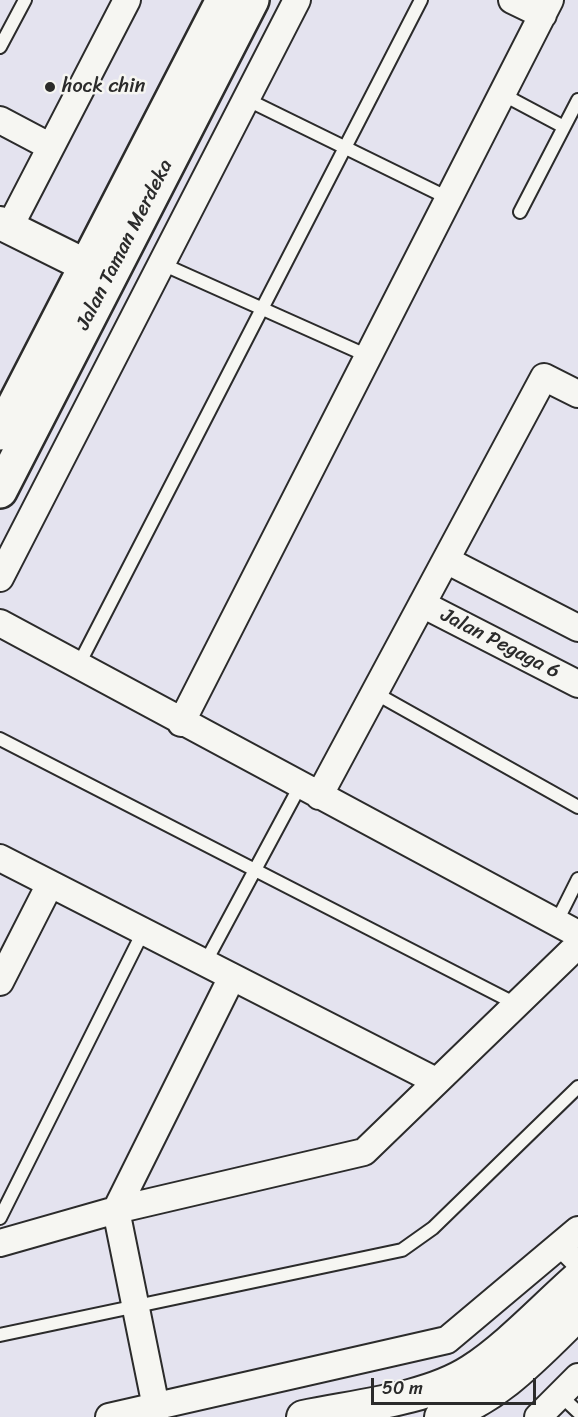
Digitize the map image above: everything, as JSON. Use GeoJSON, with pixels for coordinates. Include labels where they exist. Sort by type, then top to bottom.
{"type":"FeatureCollection","features":[{"type":"Feature","properties":{"kind":"main road","name":"Jalan Taman Merdeka"},"geometry":{"type":"LineString","coordinates":[[0,491],[223,0]]}},
{"type":"Feature","properties":{"kind":"main road","name":"Jalan Taman Merdeka"},"geometry":{"type":"LineString","coordinates":[[0,433],[211,79],[252,0]]}},
{"type":"Feature","properties":{"kind":"street"},"geometry":{"type":"LineString","coordinates":[[0,578],[297,0]]}},
{"type":"Feature","properties":{"kind":"street"},"geometry":{"type":"LineString","coordinates":[[182,723],[548,4],[512,0]]}},
{"type":"Feature","properties":{"kind":"street"},"geometry":{"type":"LineString","coordinates":[[98,271],[3,232],[51,147],[119,3]]}},
{"type":"Feature","properties":{"kind":"street"},"geometry":{"type":"LineString","coordinates":[[211,79],[246,99]]}},
{"type":"Feature","properties":{"kind":"street"},"geometry":{"type":"LineString","coordinates":[[0,120],[51,147]]}},
{"type":"Feature","properties":{"kind":"street"},"geometry":{"type":"LineString","coordinates":[[310,791],[375,693],[544,377],[578,394]]}},
{"type":"Feature","properties":{"kind":"street"},"geometry":{"type":"LineString","coordinates":[[446,560],[578,628]]}},
{"type":"Feature","properties":{"kind":"street","name":"Jalan Pegaga 6"},"geometry":{"type":"LineString","coordinates":[[422,604],[578,684]]}},
{"type":"Feature","properties":{"kind":"street"},"geometry":{"type":"LineString","coordinates":[[0,623],[182,723],[567,928]]}},
{"type":"Feature","properties":{"kind":"street"},"geometry":{"type":"LineString","coordinates":[[0,858],[436,1081]]}},
{"type":"Feature","properties":{"kind":"street"},"geometry":{"type":"LineString","coordinates":[[0,982],[50,884]]}},
{"type":"Feature","properties":{"kind":"street"},"geometry":{"type":"LineString","coordinates":[[0,1243],[116,1210],[364,1152],[578,945]]}},
{"type":"Feature","properties":{"kind":"street"},"geometry":{"type":"LineString","coordinates":[[156,1407],[116,1210],[232,977]]}},
{"type":"Feature","properties":{"kind":"street"},"geometry":{"type":"LineString","coordinates":[[109,1417],[447,1340],[573,1245]]}},
{"type":"Feature","properties":{"kind":"street"},"geometry":{"type":"LineString","coordinates":[[303,1417],[421,1392],[447,1384],[471,1371],[489,1357],[578,1278]]}},
{"type":"Feature","properties":{"kind":"street"},"geometry":{"type":"LineString","coordinates":[[441,1417],[459,1411],[505,1384],[578,1314]]}},
{"type":"Feature","properties":{"kind":"street"},"geometry":{"type":"LineString","coordinates":[[538,1417],[572,1395]]}},
{"type":"Feature","properties":{"kind":"lane"},"geometry":{"type":"LineString","coordinates":[[0,48],[25,0]]}},
{"type":"Feature","properties":{"kind":"lane"},"geometry":{"type":"LineString","coordinates":[[78,666],[421,0]]}},
{"type":"Feature","properties":{"kind":"lane"},"geometry":{"type":"LineString","coordinates":[[502,94],[564,127]]}},
{"type":"Feature","properties":{"kind":"lane"},"geometry":{"type":"LineString","coordinates":[[246,99],[448,198]]}},
{"type":"Feature","properties":{"kind":"lane"},"geometry":{"type":"LineString","coordinates":[[520,212],[578,100]]}},
{"type":"Feature","properties":{"kind":"lane"},"geometry":{"type":"LineString","coordinates":[[160,263],[368,356]]}},
{"type":"Feature","properties":{"kind":"lane"},"geometry":{"type":"LineString","coordinates":[[375,693],[578,807]]}},
{"type":"Feature","properties":{"kind":"lane"},"geometry":{"type":"LineString","coordinates":[[0,739],[516,1004]]}},
{"type":"Feature","properties":{"kind":"lane"},"geometry":{"type":"LineString","coordinates":[[205,963],[256,871],[310,791]]}},
{"type":"Feature","properties":{"kind":"lane"},"geometry":{"type":"LineString","coordinates":[[567,928],[578,879]]}},
{"type":"Feature","properties":{"kind":"lane"},"geometry":{"type":"LineString","coordinates":[[0,1218],[143,932]]}},
{"type":"Feature","properties":{"kind":"lane"},"geometry":{"type":"LineString","coordinates":[[0,1335],[402,1250],[433,1228],[578,1087]]}},
{"type":"Feature","properties":{"kind":"place","name":"hock chin"},"geometry":{"type":"Point","coordinates":[50,87]}}]}
